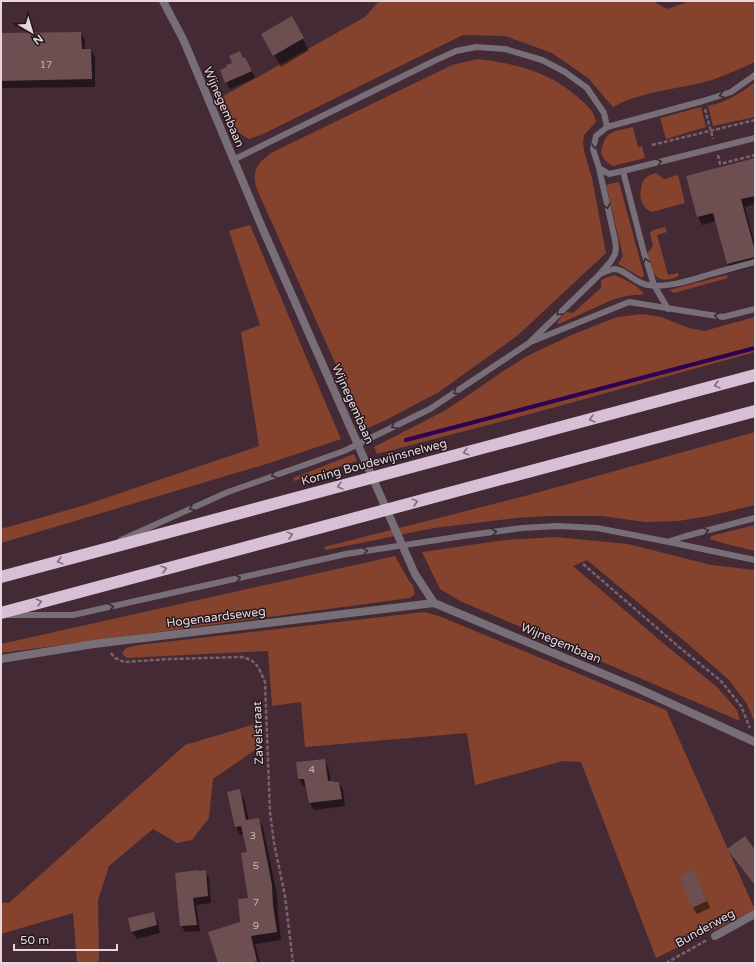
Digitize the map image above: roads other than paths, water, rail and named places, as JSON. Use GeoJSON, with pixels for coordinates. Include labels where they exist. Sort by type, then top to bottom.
{"type":"FeatureCollection","features":[{"type":"Feature","properties":{"kind":"highway","name":"Koning Boudewijnsnelweg"},"geometry":{"type":"LineString","coordinates":[[1,577],[97,550],[755,375]]}},
{"type":"Feature","properties":{"kind":"highway"},"geometry":{"type":"LineString","coordinates":[[1,614],[755,412]]}},
{"type":"Feature","properties":{"kind":"street","name":"Wijnegembaan"},"geometry":{"type":"LineString","coordinates":[[163,1],[184,41],[264,232],[415,574],[434,602],[637,688],[755,742]]}},
{"type":"Feature","properties":{"kind":"street","name":"Hogenaardseweg"},"geometry":{"type":"LineString","coordinates":[[1,659],[108,642],[434,602]]}},
{"type":"Feature","properties":{"kind":"street","name":"Bunderweg"},"geometry":{"type":"LineString","coordinates":[[715,936],[755,914]]}},
{"type":"Feature","properties":{"kind":"lane"},"geometry":{"type":"LineString","coordinates":[[234,160],[436,60],[456,51],[476,47],[504,49],[542,60],[565,72],[587,88],[604,114],[607,127]]}},
{"type":"Feature","properties":{"kind":"lane"},"geometry":{"type":"LineString","coordinates":[[97,550],[228,492],[344,451],[430,409],[529,343],[611,261],[616,248],[599,168],[593,149],[596,136],[607,127],[731,92],[755,75]]}},
{"type":"Feature","properties":{"kind":"lane"},"geometry":{"type":"LineString","coordinates":[[599,168],[608,174],[755,138]]}},
{"type":"Feature","properties":{"kind":"lane"},"geometry":{"type":"LineString","coordinates":[[623,171],[644,253],[654,285],[668,309]]}},
{"type":"Feature","properties":{"kind":"lane"},"geometry":{"type":"LineString","coordinates":[[599,274],[615,269],[620,270],[647,285],[667,285],[688,281],[755,262]]}},
{"type":"Feature","properties":{"kind":"lane"},"geometry":{"type":"LineString","coordinates":[[529,343],[629,302],[723,317],[755,309]]}},
{"type":"Feature","properties":{"kind":"lane"},"geometry":{"type":"LineString","coordinates":[[669,542],[693,534],[755,518]]}},
{"type":"Feature","properties":{"kind":"lane"},"geometry":{"type":"LineString","coordinates":[[1,614],[73,616],[346,554],[522,528],[557,526],[597,528],[755,560]]}},
{"type":"Feature","properties":{"kind":"waterway"},"geometry":{"type":"LineString","coordinates":[[406,440],[755,348]]}}]}
